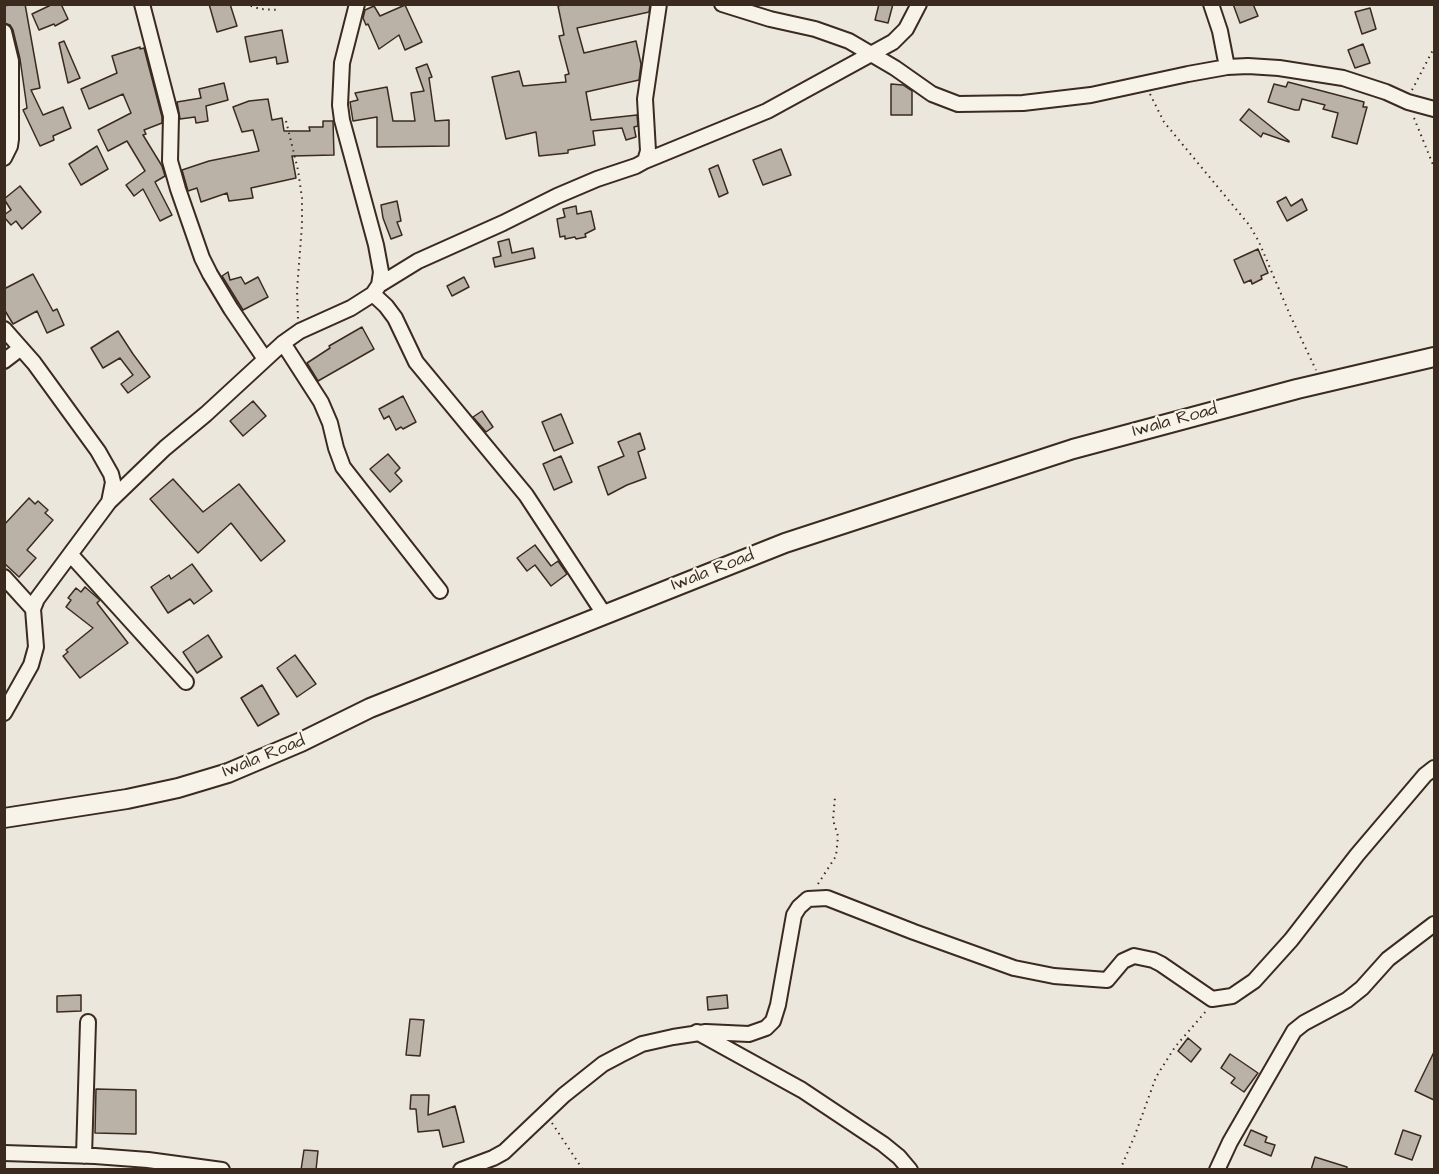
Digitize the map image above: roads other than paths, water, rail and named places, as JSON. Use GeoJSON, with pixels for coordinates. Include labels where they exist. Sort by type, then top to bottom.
{"type":"FeatureCollection","features":[{"type":"Feature","properties":{"kind":"street"},"geometry":{"type":"LineString","coordinates":[[142,4],[171,117],[170,161],[178,189],[202,258],[231,309],[265,359]]}},
{"type":"Feature","properties":{"kind":"street"},"geometry":{"type":"LineString","coordinates":[[357,4],[342,63],[340,105],[376,245],[381,272],[376,290],[395,318],[416,362],[526,495],[604,614]]}},
{"type":"Feature","properties":{"kind":"street"},"geometry":{"type":"LineString","coordinates":[[645,161],[648,151],[645,99],[659,4]]}},
{"type":"Feature","properties":{"kind":"street"},"geometry":{"type":"LineString","coordinates":[[722,4],[770,19],[829,33],[871,53],[932,94],[958,104],[1023,103],[1092,96],[1227,67],[1279,68],[1343,78],[1434,109]]}},
{"type":"Feature","properties":{"kind":"street"},"geometry":{"type":"LineString","coordinates":[[4,713],[31,665],[36,647],[33,609],[37,599],[109,502],[165,448],[206,414],[283,343],[300,331],[351,308],[418,261],[557,196],[636,166],[767,111],[901,37],[919,4]]}},
{"type":"Feature","properties":{"kind":"street"},"geometry":{"type":"LineString","coordinates":[[1211,4],[1220,32],[1227,67]]}},
{"type":"Feature","properties":{"kind":"street"},"geometry":{"type":"LineString","coordinates":[[4,32],[11,61],[10,146],[4,158]]}},
{"type":"Feature","properties":{"kind":"street"},"geometry":{"type":"LineString","coordinates":[[4,328],[75,419],[107,466],[113,482],[109,502]]}},
{"type":"Feature","properties":{"kind":"street"},"geometry":{"type":"LineString","coordinates":[[283,343],[321,402],[343,467],[440,591]]}},
{"type":"Feature","properties":{"kind":"street"},"geometry":{"type":"LineString","coordinates":[[4,361],[21,348]]}},
{"type":"Feature","properties":{"kind":"street","name":"Iwala Road"},"geometry":{"type":"LineString","coordinates":[[4,818],[127,799],[178,788],[228,773],[302,742],[370,708],[775,547],[1073,449],[1321,383],[1434,357]]}},
{"type":"Feature","properties":{"kind":"street"},"geometry":{"type":"LineString","coordinates":[[71,555],[186,682]]}},
{"type":"Feature","properties":{"kind":"street"},"geometry":{"type":"LineString","coordinates":[[4,577],[33,609]]}},
{"type":"Feature","properties":{"kind":"street"},"geometry":{"type":"LineString","coordinates":[[461,1170],[504,1152],[586,1077],[642,1044],[697,1032],[754,1034],[766,1028],[773,1021],[784,979],[792,924],[800,907],[808,899],[827,898],[1014,968],[1046,974],[1107,980],[1128,958],[1134,956],[1153,960],[1205,995],[1217,999],[1240,992],[1254,981],[1312,915],[1357,855],[1425,775],[1434,768]]}},
{"type":"Feature","properties":{"kind":"street"},"geometry":{"type":"LineString","coordinates":[[1217,1170],[1230,1142],[1294,1031],[1304,1023],[1347,1000],[1362,988],[1388,959],[1434,924]]}},
{"type":"Feature","properties":{"kind":"street"},"geometry":{"type":"LineString","coordinates":[[84,1156],[88,1022]]}},
{"type":"Feature","properties":{"kind":"street"},"geometry":{"type":"LineString","coordinates":[[697,1032],[802,1090],[883,1144],[910,1170]]}},
{"type":"Feature","properties":{"kind":"street"},"geometry":{"type":"LineString","coordinates":[[4,1153],[158,1161],[222,1170]]}}]}
